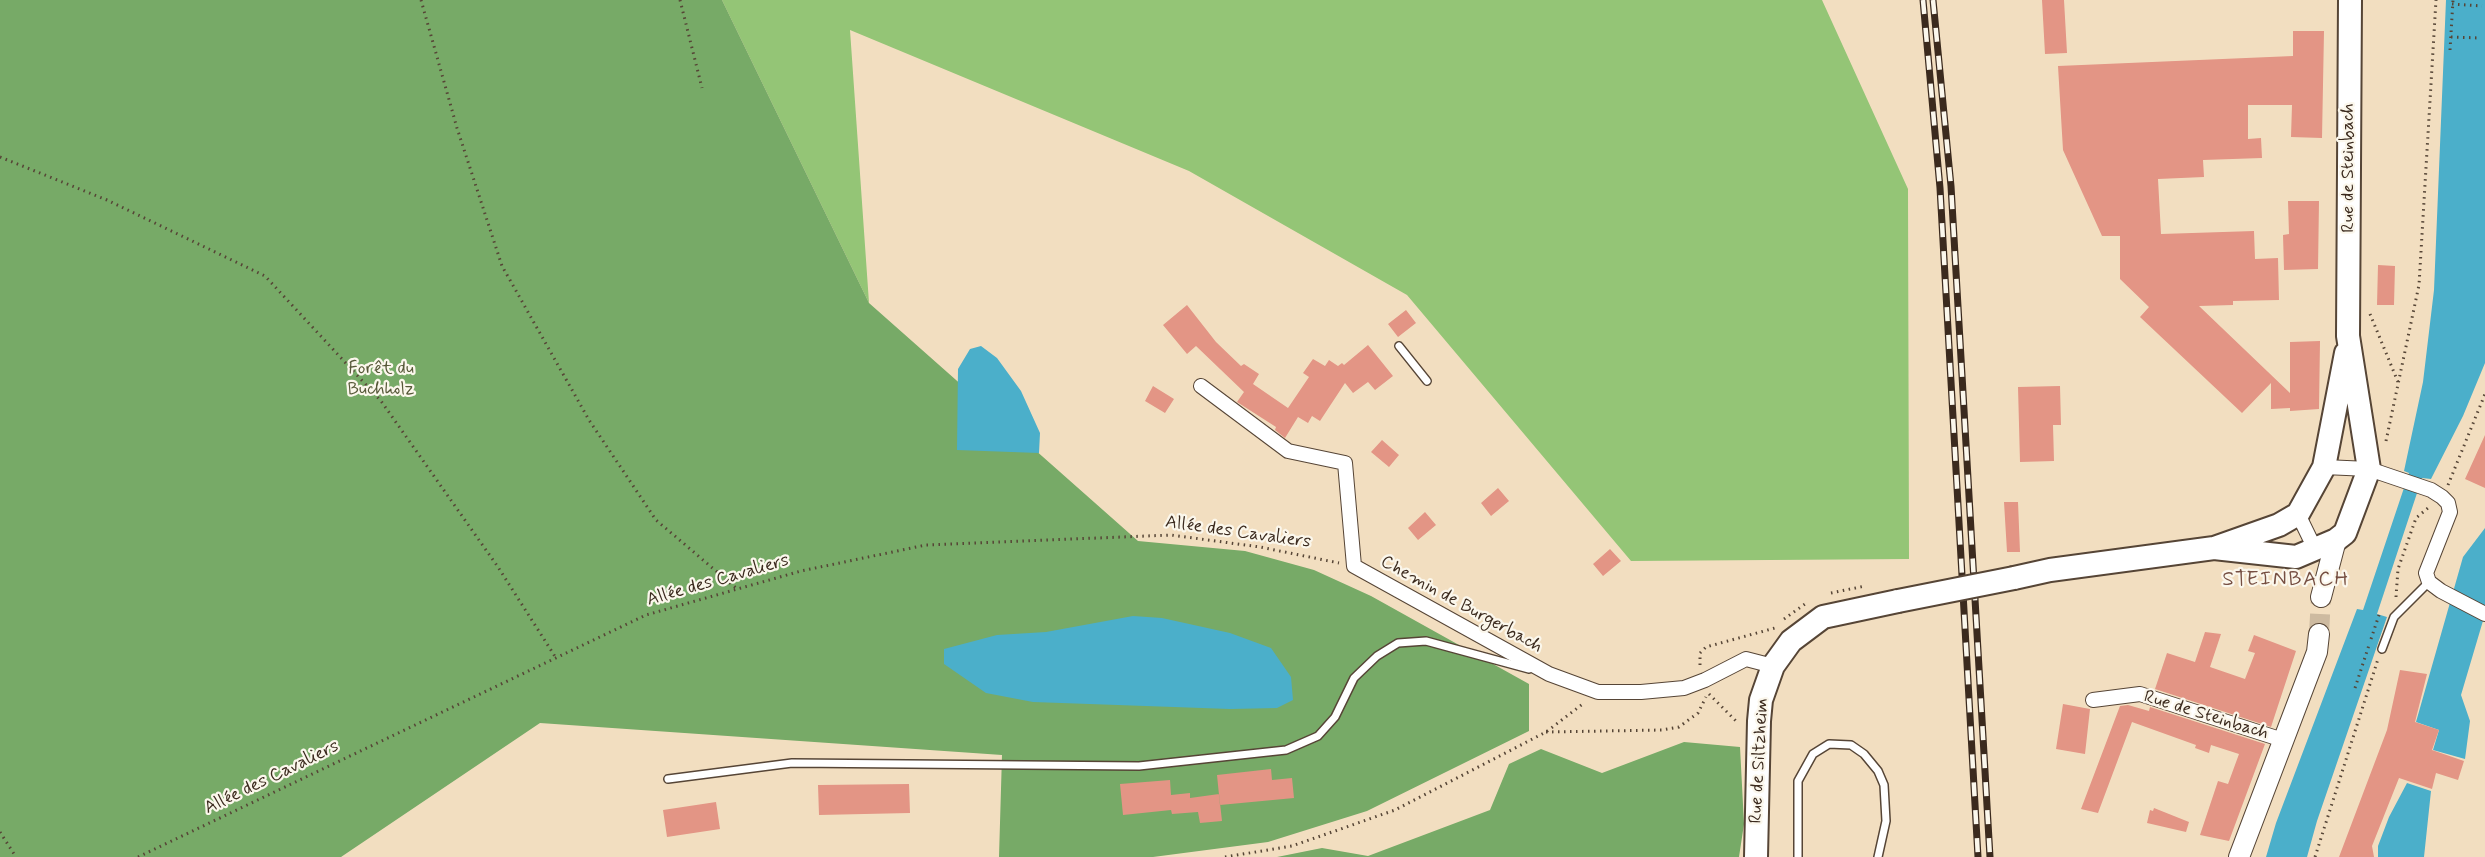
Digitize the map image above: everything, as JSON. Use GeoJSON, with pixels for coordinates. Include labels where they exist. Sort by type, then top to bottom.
{"type":"FeatureCollection","features":[{"type":"Feature","properties":{"kind":"main road","name":"Rue de Steinbach"},"geometry":{"type":"LineString","coordinates":[[2349,336],[2350,0]]}},
{"type":"Feature","properties":{"kind":"main road"},"geometry":{"type":"LineString","coordinates":[[2214,548],[2279,525],[2298,514],[2324,467],[2349,336]]}},
{"type":"Feature","properties":{"kind":"main road"},"geometry":{"type":"LineString","coordinates":[[2214,548],[2296,556],[2336,540],[2345,533],[2382,473],[2349,336]]}},
{"type":"Feature","properties":{"kind":"main road","name":"Rue de Siltzheim"},"geometry":{"type":"LineString","coordinates":[[1756,857],[1761,700],[1773,666],[1791,641],[1823,617],[2050,570],[2214,548]]}},
{"type":"Feature","properties":{"kind":"street","name":"Chemin de Burgerbach"},"geometry":{"type":"LineString","coordinates":[[1201,386],[1288,451],[1345,464],[1354,566],[1549,674],[1598,692],[1660,692],[1706,687],[1746,659],[1773,666]]}},
{"type":"Feature","properties":{"kind":"street"},"geometry":{"type":"LineString","coordinates":[[2324,467],[2382,473],[2437,494],[2448,503],[2450,512],[2426,573],[2429,582],[2440,591],[2485,614]]}},
{"type":"Feature","properties":{"kind":"street"},"geometry":{"type":"LineString","coordinates":[[2298,514],[2315,549],[2320,597],[2336,540]]}},
{"type":"Feature","properties":{"kind":"street","name":"Rue de Steinbach"},"geometry":{"type":"LineString","coordinates":[[2239,857],[2317,652],[2319,634]]}},
{"type":"Feature","properties":{"kind":"street","name":"Rue de Steinbach"},"geometry":{"type":"LineString","coordinates":[[2093,700],[2140,694],[2283,740]]}},
{"type":"Feature","properties":{"kind":"lane"},"geometry":{"type":"LineString","coordinates":[[1399,346],[1427,381]]}},
{"type":"Feature","properties":{"kind":"lane"},"geometry":{"type":"LineString","coordinates":[[2382,649],[2394,617],[2429,582]]}},
{"type":"Feature","properties":{"kind":"lane"},"geometry":{"type":"LineString","coordinates":[[668,779],[792,763],[1139,766],[1286,750],[1318,736],[1335,717],[1354,678],[1377,656],[1398,644],[1426,641],[1549,674]]}},
{"type":"Feature","properties":{"kind":"lane"},"geometry":{"type":"LineString","coordinates":[[1798,857],[1798,781],[1813,754],[1829,744],[1851,745],[1864,754],[1878,771],[1884,785],[1886,821],[1878,857]]}},
{"type":"Feature","properties":{"kind":"path"},"geometry":{"type":"LineString","coordinates":[[421,0],[457,128],[502,266],[589,420],[656,520],[736,588]]}},
{"type":"Feature","properties":{"kind":"path"},"geometry":{"type":"LineString","coordinates":[[681,0],[702,88]]}},
{"type":"Feature","properties":{"kind":"path"},"geometry":{"type":"LineString","coordinates":[[2386,443],[2419,285],[2436,0]]}},
{"type":"Feature","properties":{"kind":"path"},"geometry":{"type":"LineString","coordinates":[[2450,50],[2453,2],[2482,6]]}},
{"type":"Feature","properties":{"kind":"path"},"geometry":{"type":"LineString","coordinates":[[2451,37],[2480,38]]}},
{"type":"Feature","properties":{"kind":"path"},"geometry":{"type":"LineString","coordinates":[[0,157],[107,200],[265,276],[381,401],[498,567],[556,658]]}},
{"type":"Feature","properties":{"kind":"path"},"geometry":{"type":"LineString","coordinates":[[2394,617],[2398,569],[2416,518],[2429,507],[2437,494],[2485,394]]}},
{"type":"Feature","properties":{"kind":"path","name":"Allée des Cavaliers"},"geometry":{"type":"LineString","coordinates":[[138,857],[646,615],[736,588],[926,545],[1048,538],[1171,535],[1260,547],[1354,566]]}},
{"type":"Feature","properties":{"kind":"path"},"geometry":{"type":"LineString","coordinates":[[2355,687],[2379,615]]}},
{"type":"Feature","properties":{"kind":"path"},"geometry":{"type":"LineString","coordinates":[[2315,857],[2382,649]]}},
{"type":"Feature","properties":{"kind":"path"},"geometry":{"type":"LineString","coordinates":[[1546,732],[1662,730],[1679,727],[1698,713],[1706,687]]}},
{"type":"Feature","properties":{"kind":"path"},"geometry":{"type":"LineString","coordinates":[[1706,687],[1758,745]]}},
{"type":"Feature","properties":{"kind":"path"},"geometry":{"type":"LineString","coordinates":[[1226,857],[1292,846],[1347,829],[1446,786],[1546,732],[1598,692]]}},
{"type":"Feature","properties":{"kind":"path"},"geometry":{"type":"LineString","coordinates":[[0,832],[16,857]]}},
{"type":"Feature","properties":{"kind":"green space","name":"Forêt du Buchholz"},"geometry":{"type":"Polygon","coordinates":[[[0,0],[722,0],[869,303],[1138,541],[1245,551],[1314,570],[1371,596],[1529,684],[1529,731],[1367,811],[1268,842],[1153,857],[999,857],[1002,755],[540,723],[341,857],[0,857],[0,0]]]}},
{"type":"Feature","properties":{"kind":"green space"},"geometry":{"type":"Polygon","coordinates":[[[722,0],[1822,0],[1908,189],[1909,559],[1631,561],[1407,295],[1189,171],[850,30],[869,303],[722,0]]]}},
{"type":"Feature","properties":{"kind":"green space"},"geometry":{"type":"Polygon","coordinates":[[[1684,742],[1740,747],[1744,824],[1739,857],[1277,857],[1322,848],[1368,856],[1490,810],[1509,764],[1541,749],[1602,773],[1684,742]]]}},
{"type":"Feature","properties":{"kind":"water"},"geometry":{"type":"Polygon","coordinates":[[[2446,0],[2485,0],[2485,363],[2463,416],[2431,479],[2422,478],[2377,614],[2387,617],[2317,821],[2307,857],[2266,857],[2276,823],[2357,609],[2363,610],[2409,473],[2404,471],[2423,382],[2434,290],[2446,0]]]}},
{"type":"Feature","properties":{"kind":"water"},"geometry":{"type":"Polygon","coordinates":[[[981,346],[997,358],[1021,391],[1040,433],[1039,453],[957,450],[958,369],[970,349],[981,346]]]}},
{"type":"Feature","properties":{"kind":"water"},"geometry":{"type":"Polygon","coordinates":[[[2485,528],[2485,614],[2461,695],[2470,721],[2465,759],[2433,750],[2439,730],[2416,722],[2463,557],[2485,528]]]}},
{"type":"Feature","properties":{"kind":"water"},"geometry":{"type":"Polygon","coordinates":[[[1133,616],[1162,618],[1230,633],[1271,648],[1291,677],[1293,700],[1277,708],[1230,709],[1033,702],[986,693],[944,664],[944,649],[997,635],[1046,632],[1133,616]]]}},
{"type":"Feature","properties":{"kind":"water"},"geometry":{"type":"Polygon","coordinates":[[[2407,783],[2431,791],[2424,857],[2378,857],[2378,846],[2389,817],[2407,783]]]}},
{"type":"Feature","properties":{"kind":"building"},"geometry":{"type":"Polygon","coordinates":[[[2042,0],[2064,0],[2067,53],[2045,54],[2042,0]]]}},
{"type":"Feature","properties":{"kind":"building"},"geometry":{"type":"Polygon","coordinates":[[[2293,31],[2324,31],[2322,138],[2291,137],[2292,105],[2248,105],[2248,139],[2261,138],[2262,158],[2203,160],[2204,177],[2158,179],[2161,234],[2254,231],[2255,259],[2278,258],[2279,300],[2233,301],[2233,305],[2199,306],[2290,393],[2290,342],[2320,341],[2319,409],[2290,411],[2290,408],[2271,409],[2271,383],[2242,413],[2140,317],[2149,307],[2120,279],[2120,236],[2102,236],[2063,150],[2058,66],[2293,56],[2293,31]]]}},
{"type":"Feature","properties":{"kind":"building"},"geometry":{"type":"Polygon","coordinates":[[[2288,201],[2319,201],[2318,269],[2284,270],[2283,235],[2289,234],[2288,201]]]}},
{"type":"Feature","properties":{"kind":"building"},"geometry":{"type":"Polygon","coordinates":[[[2378,265],[2395,266],[2394,305],[2377,305],[2378,265]]]}},
{"type":"Feature","properties":{"kind":"building"},"geometry":{"type":"Polygon","coordinates":[[[1187,305],[1216,342],[1241,366],[1244,364],[1259,374],[1253,384],[1288,408],[1309,377],[1303,373],[1313,359],[1325,366],[1329,360],[1338,366],[1342,363],[1344,365],[1368,345],[1393,376],[1375,390],[1368,382],[1353,393],[1345,383],[1320,421],[1312,416],[1308,423],[1298,417],[1285,438],[1275,430],[1276,427],[1237,402],[1244,392],[1196,346],[1187,354],[1163,325],[1187,305]]]}},
{"type":"Feature","properties":{"kind":"building"},"geometry":{"type":"Polygon","coordinates":[[[1406,310],[1416,323],[1398,337],[1388,324],[1406,310]]]}},
{"type":"Feature","properties":{"kind":"building"},"geometry":{"type":"Polygon","coordinates":[[[1153,386],[1174,399],[1165,413],[1145,401],[1153,386]]]}},
{"type":"Feature","properties":{"kind":"building"},"geometry":{"type":"Polygon","coordinates":[[[2060,386],[2061,425],[2053,425],[2054,461],[2020,462],[2018,387],[2060,386]]]}},
{"type":"Feature","properties":{"kind":"building"},"geometry":{"type":"Polygon","coordinates":[[[2485,435],[2485,488],[2465,479],[2485,435]]]}},
{"type":"Feature","properties":{"kind":"building"},"geometry":{"type":"Polygon","coordinates":[[[1382,440],[1399,455],[1389,467],[1371,452],[1382,440]]]}},
{"type":"Feature","properties":{"kind":"building"},"geometry":{"type":"Polygon","coordinates":[[[1498,488],[1509,501],[1491,516],[1481,503],[1498,488]]]}},
{"type":"Feature","properties":{"kind":"building"},"geometry":{"type":"Polygon","coordinates":[[[2004,502],[2018,502],[2020,552],[2007,552],[2004,502]]]}},
{"type":"Feature","properties":{"kind":"building"},"geometry":{"type":"Polygon","coordinates":[[[1425,512],[1436,525],[1418,540],[1408,528],[1425,512]]]}},
{"type":"Feature","properties":{"kind":"building"},"geometry":{"type":"Polygon","coordinates":[[[1610,549],[1621,561],[1603,576],[1593,564],[1610,549]]]}},
{"type":"Feature","properties":{"kind":"building"},"geometry":{"type":"Polygon","coordinates":[[[2205,632],[2221,634],[2210,667],[2245,679],[2255,653],[2248,651],[2254,635],[2296,651],[2271,727],[2155,689],[2167,653],[2195,662],[2205,632]]]}},
{"type":"Feature","properties":{"kind":"building"},"geometry":{"type":"Polygon","coordinates":[[[2400,670],[2427,674],[2415,722],[2439,730],[2432,750],[2464,761],[2458,780],[2436,773],[2432,789],[2399,778],[2372,846],[2374,857],[2339,857],[2387,730],[2400,670]]]}},
{"type":"Feature","properties":{"kind":"building"},"geometry":{"type":"Polygon","coordinates":[[[2063,704],[2090,709],[2085,754],[2056,749],[2063,704]]]}},
{"type":"Feature","properties":{"kind":"building"},"geometry":{"type":"Polygon","coordinates":[[[2128,705],[2149,711],[2150,707],[2265,744],[2229,841],[2200,835],[2218,781],[2228,784],[2239,754],[2211,745],[2209,753],[2195,748],[2196,745],[2132,722],[2098,813],[2081,809],[2120,706],[2128,705]]]}},
{"type":"Feature","properties":{"kind":"building"},"geometry":{"type":"Polygon","coordinates":[[[1271,769],[1272,780],[1292,778],[1294,798],[1220,805],[1217,775],[1271,769]]]}},
{"type":"Feature","properties":{"kind":"building"},"geometry":{"type":"Polygon","coordinates":[[[1170,780],[1171,795],[1190,793],[1190,798],[1219,794],[1222,821],[1200,823],[1198,812],[1172,814],[1171,810],[1123,815],[1120,784],[1170,780]]]}},
{"type":"Feature","properties":{"kind":"building"},"geometry":{"type":"Polygon","coordinates":[[[909,784],[910,813],[819,815],[818,785],[909,784]]]}},
{"type":"Feature","properties":{"kind":"building"},"geometry":{"type":"Polygon","coordinates":[[[716,802],[720,829],[667,837],[663,810],[716,802]]]}},
{"type":"Feature","properties":{"kind":"building"},"geometry":{"type":"Polygon","coordinates":[[[2154,808],[2189,822],[2186,832],[2147,823],[2150,810],[2153,811],[2154,808]]]}},
{"type":"Feature","properties":{"kind":"tunnel"},"geometry":{"type":"LineString","coordinates":[[2319,634],[2321,597]]}},
{"type":"Feature","properties":{"kind":"railway"},"geometry":{"type":"LineString","coordinates":[[1923,0],[1940,188],[1978,857]]}},
{"type":"Feature","properties":{"kind":"railway"},"geometry":{"type":"LineString","coordinates":[[1933,0],[1951,186],[1990,857]]}},
{"type":"Feature","properties":{"kind":"district","name":"STEINBACH"},"geometry":{"type":"Point","coordinates":[2286,581]}}]}
